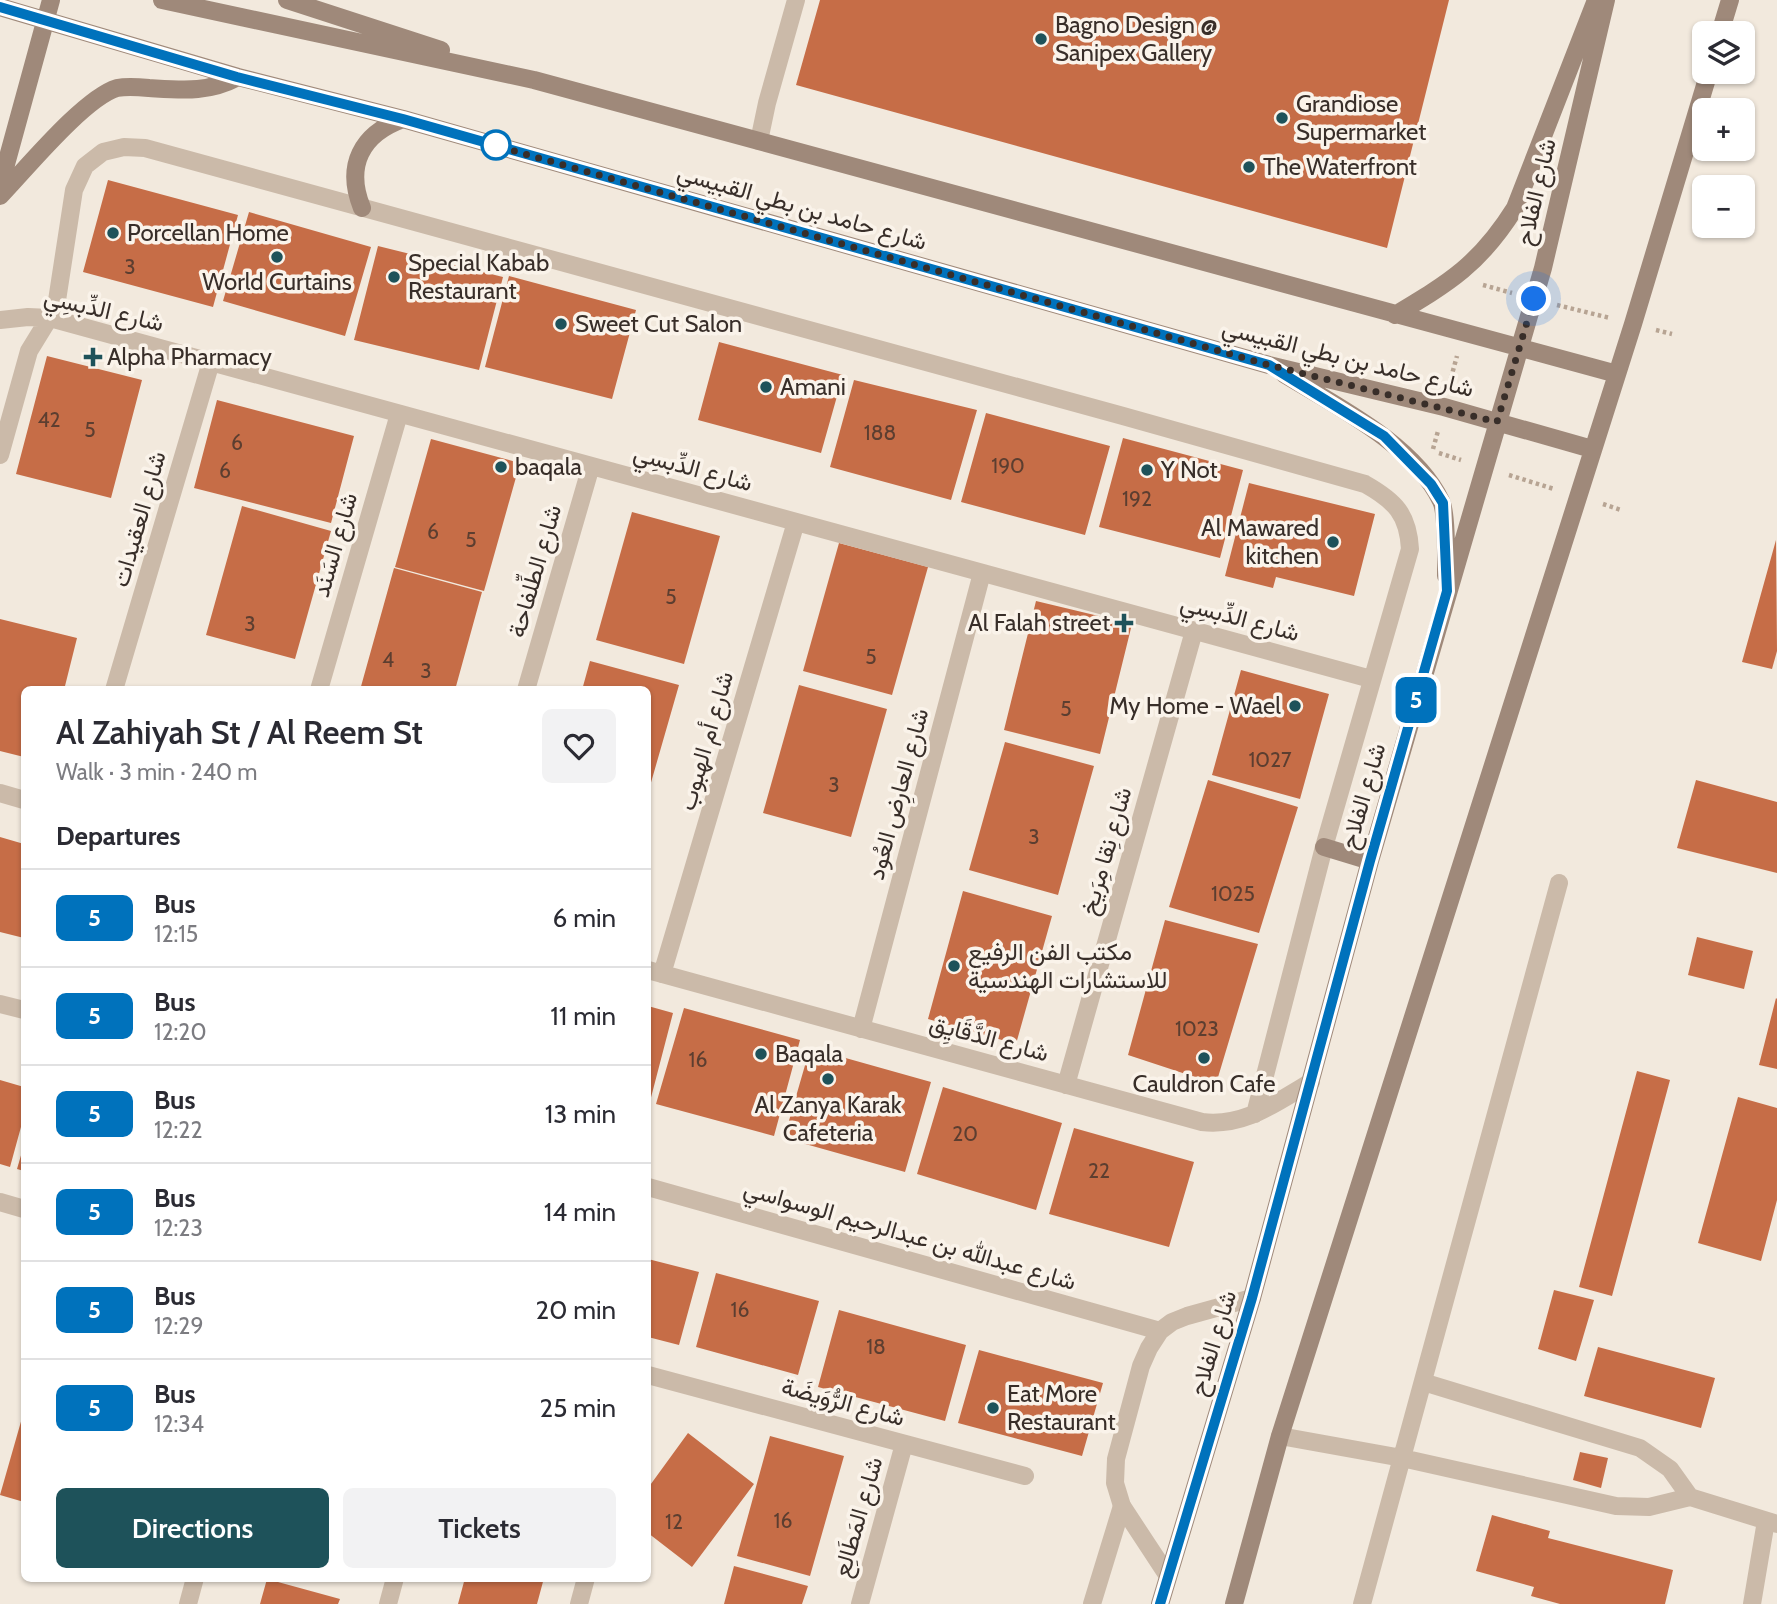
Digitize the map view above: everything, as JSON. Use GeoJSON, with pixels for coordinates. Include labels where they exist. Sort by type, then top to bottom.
{"type":"FeatureCollection","features":[{"type":"Feature","properties":{"kind":"main road"},"geometry":{"type":"LineString","coordinates":[[0,186],[51,0]]}},
{"type":"Feature","properties":{"kind":"main road","name":"شارع حامد بن بطي القبيسي"},"geometry":{"type":"LineString","coordinates":[[162,0],[534,80],[1617,374]]}},
{"type":"Feature","properties":{"kind":"main road"},"geometry":{"type":"LineString","coordinates":[[287,0],[534,80]]}},
{"type":"Feature","properties":{"kind":"main road"},"geometry":{"type":"LineString","coordinates":[[1395,315],[1452,280],[1475,261],[1500,232],[1515,208],[1596,0]]}},
{"type":"Feature","properties":{"kind":"main road","name":"شارع الفلاح"},"geometry":{"type":"LineString","coordinates":[[1160,1604],[1252,1298],[1370,861],[1543,268],[1606,0]]}},
{"type":"Feature","properties":{"kind":"main road"},"geometry":{"type":"LineString","coordinates":[[1724,21],[1730,0]]}},
{"type":"Feature","properties":{"kind":"main road","name":"شارع حامد بن بطي القبيسي"},"geometry":{"type":"LineString","coordinates":[[0,8],[237,77],[403,119],[1269,365],[1497,422],[1592,449]]}},
{"type":"Feature","properties":{"kind":"main road"},"geometry":{"type":"LineString","coordinates":[[0,197],[84,109],[117,89],[134,87],[199,90],[224,84],[237,77]]}},
{"type":"Feature","properties":{"kind":"main road"},"geometry":{"type":"LineString","coordinates":[[1234,1604],[1280,1436],[1617,374],[1705,84]]}},
{"type":"Feature","properties":{"kind":"main road"},"geometry":{"type":"LineString","coordinates":[[362,208],[356,193],[355,177],[364,146],[388,124],[403,119]]}},
{"type":"Feature","properties":{"kind":"main road"},"geometry":{"type":"LineString","coordinates":[[1269,365],[1384,436],[1431,484],[1443,503],[1447,591]]}},
{"type":"Feature","properties":{"kind":"main road"},"geometry":{"type":"LineString","coordinates":[[1324,847],[1370,861]]}},
{"type":"Feature","properties":{"kind":"street"},"geometry":{"type":"LineString","coordinates":[[760,141],[767,103],[796,0]]}},
{"type":"Feature","properties":{"kind":"street"},"geometry":{"type":"LineString","coordinates":[[0,455],[29,351],[50,318],[58,296],[74,190],[85,166],[103,152],[124,147],[145,149],[362,208],[1365,485],[1383,494],[1397,509],[1408,527],[1410,549],[1324,847],[1255,1115]]}},
{"type":"Feature","properties":{"kind":"street","name":"شارع الدِّبسِي"},"geometry":{"type":"LineString","coordinates":[[0,320],[50,318],[1371,679]]}},
{"type":"Feature","properties":{"kind":"street","name":"شارع العقيدات"},"geometry":{"type":"LineString","coordinates":[[115,686],[211,362]]}},
{"type":"Feature","properties":{"kind":"street","name":"شارع السَنَد"},"geometry":{"type":"LineString","coordinates":[[320,686],[399,414]]}},
{"type":"Feature","properties":{"kind":"street","name":"شارع الطِّلفاحة"},"geometry":{"type":"LineString","coordinates":[[527,686],[592,466]]}},
{"type":"Feature","properties":{"kind":"street","name":"شارع أم الهبوب"},"geometry":{"type":"LineString","coordinates":[[655,972],[796,522]]}},
{"type":"Feature","properties":{"kind":"street","name":"شارع العارِض العُود"},"geometry":{"type":"LineString","coordinates":[[861,1028],[982,573]]}},
{"type":"Feature","properties":{"kind":"street","name":"شارع نِقا مِرَيخ"},"geometry":{"type":"LineString","coordinates":[[1066,1085],[1194,631]]}},
{"type":"Feature","properties":{"kind":"street"},"geometry":{"type":"LineString","coordinates":[[0,793],[21,799]]}},
{"type":"Feature","properties":{"kind":"street"},"geometry":{"type":"LineString","coordinates":[[1362,1604],[1559,883]]}},
{"type":"Feature","properties":{"kind":"street","name":"شارع الدَّقَايِق"},"geometry":{"type":"LineString","coordinates":[[655,972],[1202,1122],[1220,1124],[1255,1115],[1311,1082]]}},
{"type":"Feature","properties":{"kind":"street"},"geometry":{"type":"LineString","coordinates":[[0,1003],[21,1009]]}},
{"type":"Feature","properties":{"kind":"street","name":"شارع عبدالله بن عبدالرحيم الوسواسي"},"geometry":{"type":"LineString","coordinates":[[651,1188],[1160,1331]]}},
{"type":"Feature","properties":{"kind":"street"},"geometry":{"type":"LineString","coordinates":[[0,1202],[21,1208]]}},
{"type":"Feature","properties":{"kind":"street"},"geometry":{"type":"LineString","coordinates":[[1168,1576],[1122,1506],[1115,1483],[1116,1459],[1141,1366],[1160,1331],[1172,1322],[1252,1298]]}},
{"type":"Feature","properties":{"kind":"street","name":"شارع الرُّوَيضَة"},"geometry":{"type":"LineString","coordinates":[[651,1376],[1025,1476]]}},
{"type":"Feature","properties":{"kind":"street"},"geometry":{"type":"LineString","coordinates":[[1423,1382],[1640,1448],[1670,1469],[1689,1497]]}},
{"type":"Feature","properties":{"kind":"street"},"geometry":{"type":"LineString","coordinates":[[1280,1436],[1402,1458],[1616,1506],[1649,1507],[1689,1497],[1771,1522],[1752,1604]]}},
{"type":"Feature","properties":{"kind":"street","name":"شارع المَطَالِع"},"geometry":{"type":"LineString","coordinates":[[860,1604],[904,1444]]}},
{"type":"Feature","properties":{"kind":"street"},"geometry":{"type":"LineString","coordinates":[[1092,1604],[1122,1506]]}},
{"type":"Feature","properties":{"kind":"street"},"geometry":{"type":"LineString","coordinates":[[188,1604],[194,1582]]}},
{"type":"Feature","properties":{"kind":"street"},"geometry":{"type":"LineString","coordinates":[[388,1604],[394,1582]]}},
{"type":"Feature","properties":{"kind":"street"},"geometry":{"type":"LineString","coordinates":[[579,1604],[585,1582]]}},
{"type":"Feature","properties":{"kind":"building","name":"The Waterfront"},"geometry":{"type":"Polygon","coordinates":[[[820,0],[1449,0],[1387,248],[796,85],[820,0]]]}},
{"type":"Feature","properties":{"kind":"building"},"geometry":{"type":"Polygon","coordinates":[[[108,180],[238,215],[213,307],[83,272],[108,180]]]}},
{"type":"Feature","properties":{"kind":"building"},"geometry":{"type":"Polygon","coordinates":[[[249,212],[371,247],[345,336],[223,301],[249,212]]]}},
{"type":"Feature","properties":{"kind":"building"},"geometry":{"type":"Polygon","coordinates":[[[378,246],[503,277],[479,370],[354,340],[378,246]]]}},
{"type":"Feature","properties":{"kind":"building"},"geometry":{"type":"Polygon","coordinates":[[[509,276],[636,310],[612,399],[485,367],[509,276]]]}},
{"type":"Feature","properties":{"kind":"building"},"geometry":{"type":"Polygon","coordinates":[[[719,342],[843,375],[821,453],[698,420],[719,342]]]}},
{"type":"Feature","properties":{"kind":"building"},"geometry":{"type":"Polygon","coordinates":[[[47,356],[142,380],[111,498],[16,474],[47,356]]]}},
{"type":"Feature","properties":{"kind":"building"},"geometry":{"type":"Polygon","coordinates":[[[854,380],[977,410],[951,500],[830,467],[854,380]]]}},
{"type":"Feature","properties":{"kind":"building"},"geometry":{"type":"Polygon","coordinates":[[[217,400],[354,436],[331,523],[194,488],[217,400]]]}},
{"type":"Feature","properties":{"kind":"building"},"geometry":{"type":"Polygon","coordinates":[[[986,413],[1110,446],[1085,535],[961,502],[986,413]]]}},
{"type":"Feature","properties":{"kind":"building"},"geometry":{"type":"Polygon","coordinates":[[[1123,438],[1243,470],[1220,558],[1099,527],[1123,438]]]}},
{"type":"Feature","properties":{"kind":"building"},"geometry":{"type":"Polygon","coordinates":[[[431,439],[520,463],[484,591],[395,567],[431,439]]]}},
{"type":"Feature","properties":{"kind":"building"},"geometry":{"type":"Polygon","coordinates":[[[1249,483],[1375,514],[1354,596],[1276,577],[1273,588],[1225,576],[1249,483]]]}},
{"type":"Feature","properties":{"kind":"building"},"geometry":{"type":"Polygon","coordinates":[[[242,506],[331,531],[295,659],[206,635],[242,506]]]}},
{"type":"Feature","properties":{"kind":"building"},"geometry":{"type":"Polygon","coordinates":[[[632,512],[720,536],[684,664],[596,640],[632,512]]]}},
{"type":"Feature","properties":{"kind":"building"},"geometry":{"type":"Polygon","coordinates":[[[1776,540],[1777,651],[1772,669],[1742,662],[1776,540]]]}},
{"type":"Feature","properties":{"kind":"building"},"geometry":{"type":"Polygon","coordinates":[[[839,543],[928,567],[892,695],[803,671],[839,543]]]}},
{"type":"Feature","properties":{"kind":"building"},"geometry":{"type":"Polygon","coordinates":[[[394,568],[482,592],[456,686],[361,686],[394,568]]]}},
{"type":"Feature","properties":{"kind":"building"},"geometry":{"type":"Polygon","coordinates":[[[1036,601],[1132,624],[1100,754],[1004,730],[1036,601]]]}},
{"type":"Feature","properties":{"kind":"building"},"geometry":{"type":"Polygon","coordinates":[[[0,619],[77,638],[65,686],[21,686],[21,756],[0,751],[0,619]]]}},
{"type":"Feature","properties":{"kind":"building"},"geometry":{"type":"Polygon","coordinates":[[[590,661],[679,685],[651,783],[651,686],[583,686],[590,661]]]}},
{"type":"Feature","properties":{"kind":"building"},"geometry":{"type":"Polygon","coordinates":[[[1241,670],[1329,694],[1300,799],[1212,775],[1241,670]]]}},
{"type":"Feature","properties":{"kind":"building"},"geometry":{"type":"Polygon","coordinates":[[[799,685],[887,709],[851,837],[763,813],[799,685]]]}},
{"type":"Feature","properties":{"kind":"building"},"geometry":{"type":"Polygon","coordinates":[[[1005,742],[1094,766],[1058,895],[969,870],[1005,742]]]}},
{"type":"Feature","properties":{"kind":"building"},"geometry":{"type":"Polygon","coordinates":[[[1208,780],[1298,807],[1259,933],[1169,907],[1208,780]]]}},
{"type":"Feature","properties":{"kind":"building"},"geometry":{"type":"Polygon","coordinates":[[[1696,780],[1777,802],[1777,873],[1677,848],[1696,780]]]}},
{"type":"Feature","properties":{"kind":"building"},"geometry":{"type":"Polygon","coordinates":[[[0,837],[21,843],[21,937],[0,932],[0,837]]]}},
{"type":"Feature","properties":{"kind":"building"},"geometry":{"type":"Polygon","coordinates":[[[963,891],[1052,916],[1016,1044],[928,1019],[963,891]]]}},
{"type":"Feature","properties":{"kind":"building"},"geometry":{"type":"Polygon","coordinates":[[[1165,920],[1258,944],[1216,1084],[1128,1055],[1165,920]]]}},
{"type":"Feature","properties":{"kind":"building"},"geometry":{"type":"Polygon","coordinates":[[[1697,937],[1753,951],[1744,989],[1688,975],[1697,937]]]}},
{"type":"Feature","properties":{"kind":"building"},"geometry":{"type":"Polygon","coordinates":[[[1777,999],[1777,1069],[1759,1065],[1777,999]]]}},
{"type":"Feature","properties":{"kind":"building"},"geometry":{"type":"Polygon","coordinates":[[[651,1007],[673,1013],[651,1097],[651,1007]]]}},
{"type":"Feature","properties":{"kind":"building"},"geometry":{"type":"Polygon","coordinates":[[[684,1008],[800,1040],[774,1136],[656,1104],[684,1008]]]}},
{"type":"Feature","properties":{"kind":"building"},"geometry":{"type":"Polygon","coordinates":[[[810,1048],[931,1082],[905,1172],[784,1138],[810,1048]]]}},
{"type":"Feature","properties":{"kind":"building"},"geometry":{"type":"Polygon","coordinates":[[[1637,1071],[1670,1080],[1612,1296],[1579,1287],[1637,1071]]]}},
{"type":"Feature","properties":{"kind":"building"},"geometry":{"type":"Polygon","coordinates":[[[0,1080],[21,1086],[21,1127],[10,1167],[0,1164],[0,1080]]]}},
{"type":"Feature","properties":{"kind":"building"},"geometry":{"type":"Polygon","coordinates":[[[943,1087],[1062,1123],[1036,1210],[917,1174],[943,1087]]]}},
{"type":"Feature","properties":{"kind":"building"},"geometry":{"type":"Polygon","coordinates":[[[1738,1097],[1777,1108],[1777,1200],[1761,1261],[1698,1243],[1738,1097]]]}},
{"type":"Feature","properties":{"kind":"building"},"geometry":{"type":"Polygon","coordinates":[[[1074,1128],[1194,1162],[1169,1247],[1049,1214],[1074,1128]]]}},
{"type":"Feature","properties":{"kind":"building"},"geometry":{"type":"Polygon","coordinates":[[[651,1260],[699,1272],[679,1345],[651,1338],[651,1260]]]}},
{"type":"Feature","properties":{"kind":"building"},"geometry":{"type":"Polygon","coordinates":[[[716,1273],[819,1301],[798,1375],[696,1347],[716,1273]]]}},
{"type":"Feature","properties":{"kind":"building"},"geometry":{"type":"Polygon","coordinates":[[[1554,1290],[1594,1300],[1576,1361],[1538,1349],[1554,1290]]]}},
{"type":"Feature","properties":{"kind":"building"},"geometry":{"type":"Polygon","coordinates":[[[839,1310],[966,1345],[945,1421],[818,1387],[839,1310]]]}},
{"type":"Feature","properties":{"kind":"building"},"geometry":{"type":"Polygon","coordinates":[[[1598,1347],[1715,1378],[1701,1428],[1584,1396],[1598,1347]]]}},
{"type":"Feature","properties":{"kind":"building"},"geometry":{"type":"Polygon","coordinates":[[[979,1350],[1103,1383],[1082,1456],[958,1423],[979,1350]]]}},
{"type":"Feature","properties":{"kind":"building"},"geometry":{"type":"Polygon","coordinates":[[[21,1422],[21,1501],[0,1495],[21,1422]]]}},
{"type":"Feature","properties":{"kind":"building"},"geometry":{"type":"Polygon","coordinates":[[[688,1433],[754,1484],[692,1567],[651,1535],[651,1484],[688,1433]]]}},
{"type":"Feature","properties":{"kind":"building"},"geometry":{"type":"Polygon","coordinates":[[[770,1436],[844,1456],[810,1576],[737,1556],[770,1436]]]}},
{"type":"Feature","properties":{"kind":"building"},"geometry":{"type":"Polygon","coordinates":[[[1580,1452],[1608,1458],[1601,1488],[1573,1480],[1580,1452]]]}},
{"type":"Feature","properties":{"kind":"building"},"geometry":{"type":"Polygon","coordinates":[[[1492,1515],[1550,1531],[1548,1538],[1673,1570],[1665,1604],[1560,1604],[1531,1596],[1534,1587],[1476,1571],[1492,1515]]]}},
{"type":"Feature","properties":{"kind":"building"},"geometry":{"type":"Polygon","coordinates":[[[734,1566],[808,1586],[802,1604],[724,1604],[734,1566]]]}},
{"type":"Feature","properties":{"kind":"building"},"geometry":{"type":"Polygon","coordinates":[[[266,1582],[278,1582],[340,1599],[338,1604],[260,1604],[266,1582]]]}},
{"type":"Feature","properties":{"kind":"building"},"geometry":{"type":"Polygon","coordinates":[[[464,1582],[543,1582],[537,1604],[458,1604],[464,1582]]]}},
{"type":"Feature","properties":{"kind":"bus line","name":"5"},"geometry":{"type":"LineString","coordinates":[[0,7],[237,77],[403,119],[1269,365],[1384,436],[1431,484],[1443,503],[1447,591],[1370,861],[1252,1298],[1160,1604]]}},
{"type":"Feature","properties":{"kind":"place","name":"Bagno Design @ Sanipex Gallery"},"geometry":{"type":"Point","coordinates":[1041,39]}},
{"type":"Feature","properties":{"kind":"place","name":"Grandiose Supermarket"},"geometry":{"type":"Point","coordinates":[1282,118]}},
{"type":"Feature","properties":{"kind":"place","name":"The Waterfront"},"geometry":{"type":"Point","coordinates":[1249,167]}},
{"type":"Feature","properties":{"kind":"place","name":"Porcellan Home"},"geometry":{"type":"Point","coordinates":[113,233]}},
{"type":"Feature","properties":{"kind":"place","name":"World Curtains"},"geometry":{"type":"Point","coordinates":[277,257]}},
{"type":"Feature","properties":{"kind":"place","name":"Special Kabab Restaurant"},"geometry":{"type":"Point","coordinates":[394,277]}},
{"type":"Feature","properties":{"kind":"place","name":"Sweet Cut Salon"},"geometry":{"type":"Point","coordinates":[561,324]}},
{"type":"Feature","properties":{"kind":"place","name":"Alpha Pharmacy"},"geometry":{"type":"Point","coordinates":[93,357]}},
{"type":"Feature","properties":{"kind":"place","name":"Amani"},"geometry":{"type":"Point","coordinates":[766,387]}},
{"type":"Feature","properties":{"kind":"place","name":"baqala"},"geometry":{"type":"Point","coordinates":[501,467]}},
{"type":"Feature","properties":{"kind":"place","name":"Y Not"},"geometry":{"type":"Point","coordinates":[1147,470]}},
{"type":"Feature","properties":{"kind":"place","name":"Al Mawared kitchen"},"geometry":{"type":"Point","coordinates":[1333,542]}},
{"type":"Feature","properties":{"kind":"place","name":"Al Falah street"},"geometry":{"type":"Point","coordinates":[1124,623]}},
{"type":"Feature","properties":{"kind":"place","name":"My Home - Wael"},"geometry":{"type":"Point","coordinates":[1295,706]}},
{"type":"Feature","properties":{"kind":"place","name":"مكتب الفن الرفيع للاستشارات الهندسية"},"geometry":{"type":"Point","coordinates":[954,966]}},
{"type":"Feature","properties":{"kind":"place","name":"Baqala"},"geometry":{"type":"Point","coordinates":[761,1054]}},
{"type":"Feature","properties":{"kind":"place","name":"Cauldron Cafe"},"geometry":{"type":"Point","coordinates":[1204,1058]}},
{"type":"Feature","properties":{"kind":"place","name":"Al Zanya Karak Cafeteria"},"geometry":{"type":"Point","coordinates":[828,1079]}},
{"type":"Feature","properties":{"kind":"place","name":"Eat More Restaurant"},"geometry":{"type":"Point","coordinates":[993,1408]}},
{"type":"Feature","properties":{"kind":"route"},"geometry":{"type":"LineString","coordinates":[[496,145],[493,145],[1269,365],[1497,422],[1534,299]]}}]}
